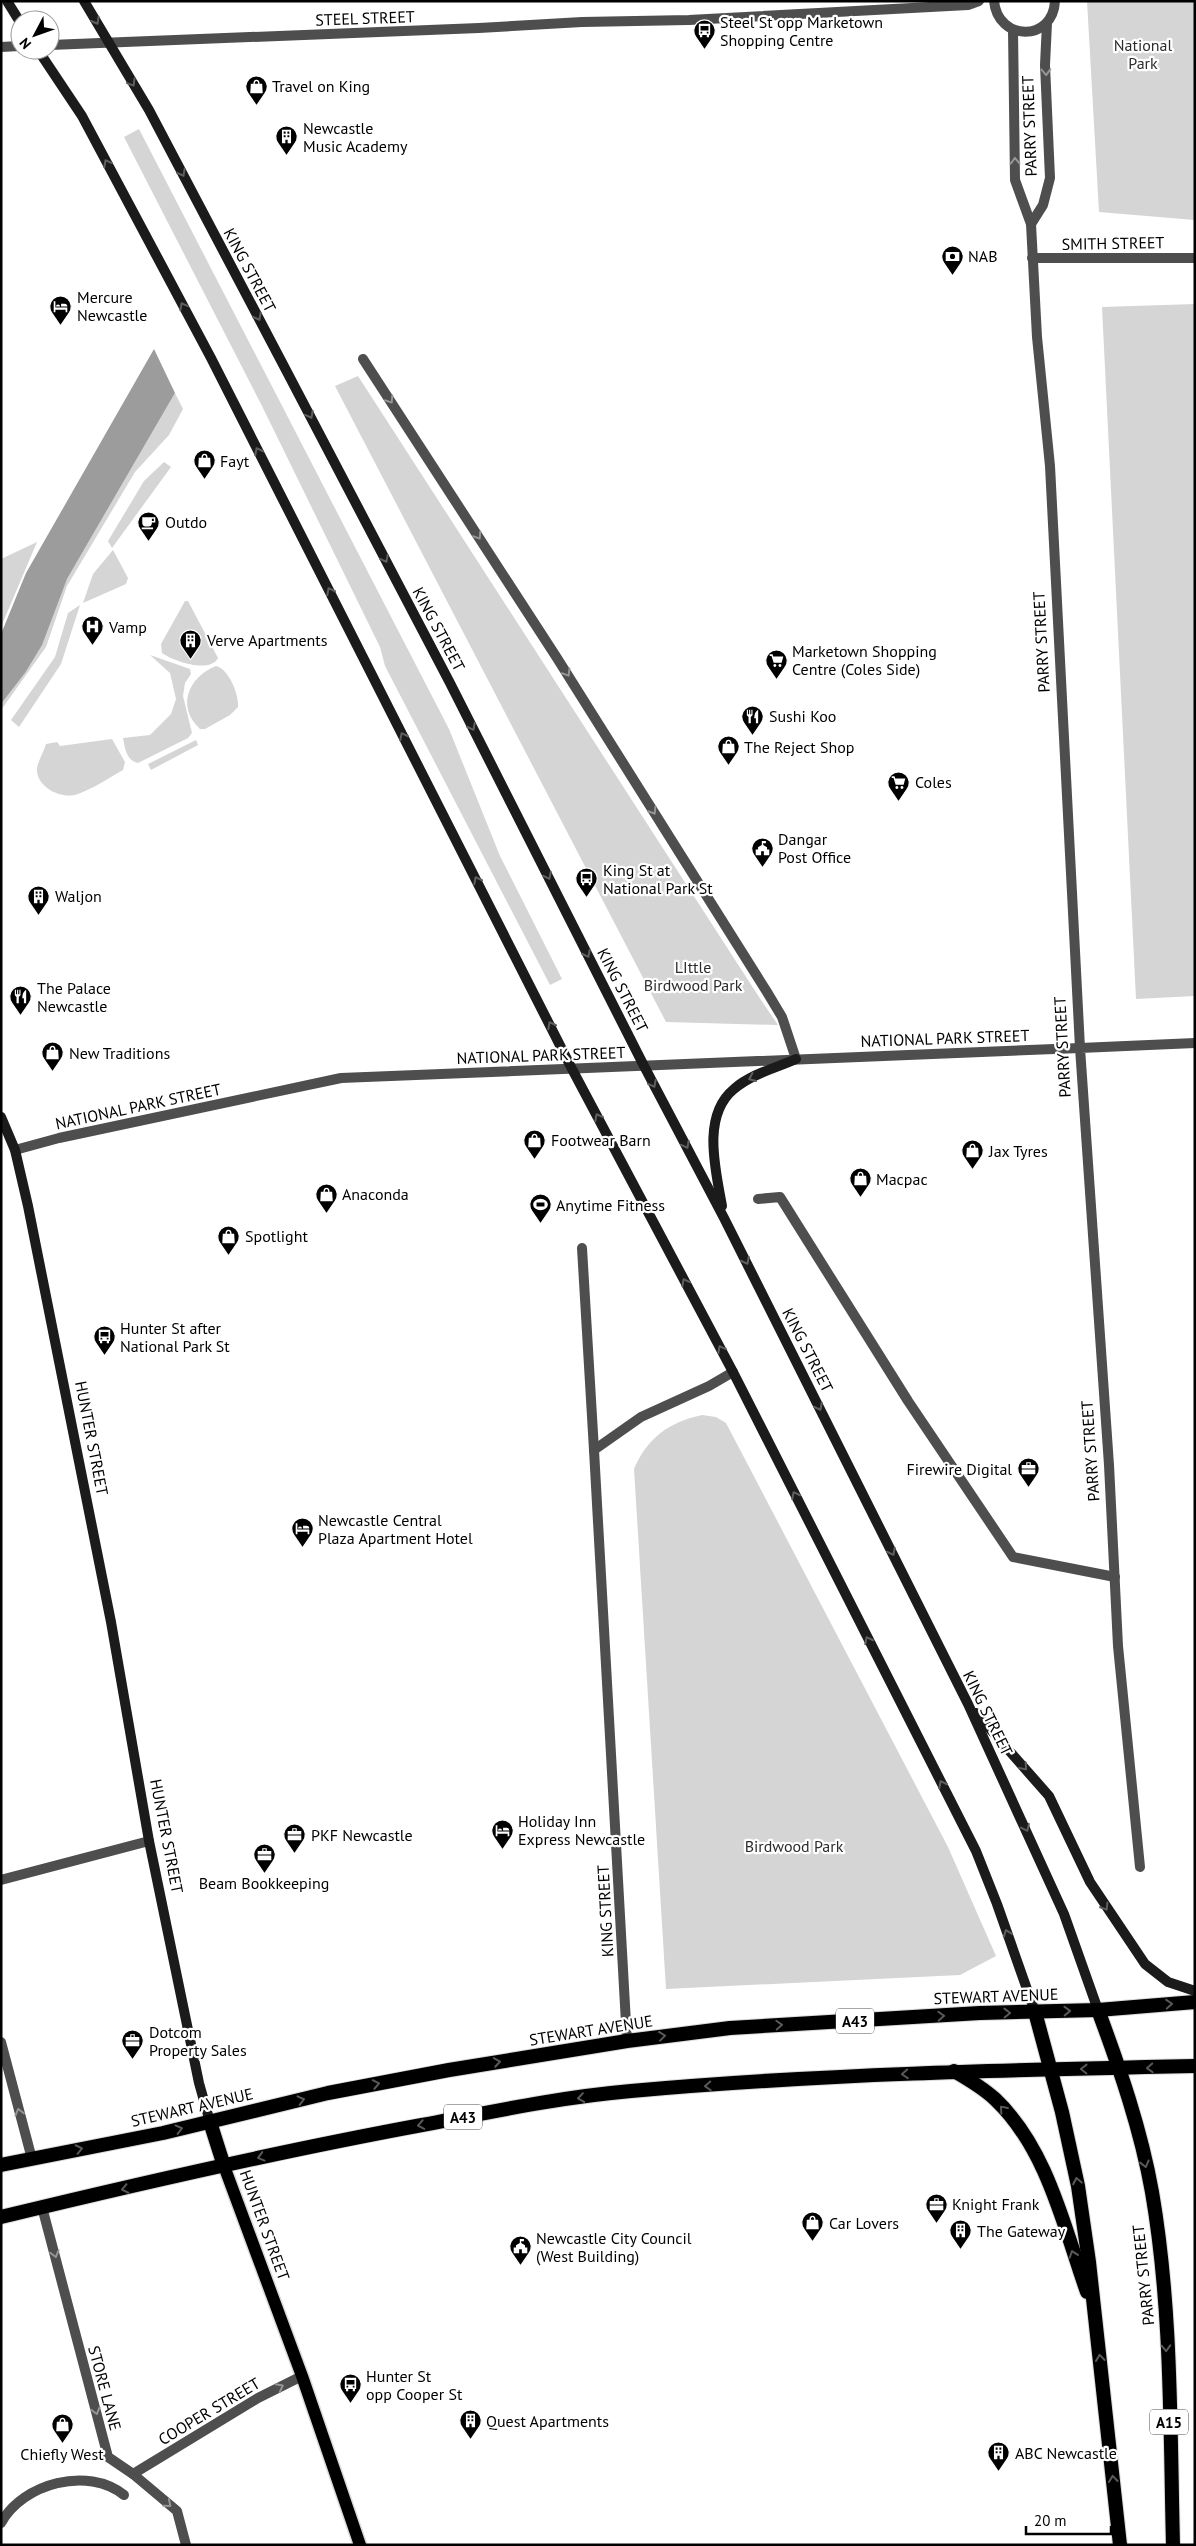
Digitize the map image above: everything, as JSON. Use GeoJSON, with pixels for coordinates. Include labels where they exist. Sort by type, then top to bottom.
{"type":"FeatureCollection","features":[{"type":"Feature","properties":{"kind":"highway","name":"STEWART AVENUE"},"geometry":{"type":"LineString","coordinates":[[1,2164],[210,2122],[328,2093],[440,2071],[627,2041],[730,2028],[1098,2010],[1195,2002]]}},
{"type":"Feature","properties":{"kind":"highway","name":"PARRY STREET"},"geometry":{"type":"LineString","coordinates":[[1098,2010],[1120,2069],[1152,2192],[1165,2299],[1173,2545]]}},
{"type":"Feature","properties":{"kind":"highway"},"geometry":{"type":"LineString","coordinates":[[1035,2012],[1062,2112],[1078,2186],[1095,2316],[1120,2545]]}},
{"type":"Feature","properties":{"kind":"highway","name":"A43"},"geometry":{"type":"LineString","coordinates":[[1,2217],[291,2149],[520,2106],[630,2091],[954,2071],[1195,2066]]}},
{"type":"Feature","properties":{"kind":"highway"},"geometry":{"type":"LineString","coordinates":[[954,2071],[996,2100],[1015,2122],[1033,2150],[1046,2176],[1095,2316]]}},
{"type":"Feature","properties":{"kind":"highway","name":"HUNTER STREET"},"geometry":{"type":"LineString","coordinates":[[210,2122],[224,2166]]}},
{"type":"Feature","properties":{"kind":"main road","name":"KING STREET"},"geometry":{"type":"LineString","coordinates":[[84,1],[149,110],[441,666],[644,1066],[724,1218],[968,1704],[1064,1914],[1098,2010]]}},
{"type":"Feature","properties":{"kind":"main road"},"geometry":{"type":"LineString","coordinates":[[45,60],[82,116],[211,358],[572,1069],[733,1372],[976,1851],[1035,2012]]}},
{"type":"Feature","properties":{"kind":"main road"},"geometry":{"type":"LineString","coordinates":[[724,1218],[714,1163],[714,1135],[723,1099],[746,1081],[796,1059]]}},
{"type":"Feature","properties":{"kind":"main road","name":"HUNTER STREET"},"geometry":{"type":"LineString","coordinates":[[1,1117],[15,1150],[109,1613],[149,1841],[199,2083],[210,2122]]}},
{"type":"Feature","properties":{"kind":"main road"},"geometry":{"type":"LineString","coordinates":[[968,1704],[1048,1796],[1090,1882],[1145,1964],[1168,1982],[1195,1991]]}},
{"type":"Feature","properties":{"kind":"main road","name":"HUNTER STREET"},"geometry":{"type":"LineString","coordinates":[[224,2166],[302,2376],[360,2545]]}},
{"type":"Feature","properties":{"kind":"street","name":"STEEL STREET"},"geometry":{"type":"LineString","coordinates":[[60,43],[288,36],[582,22],[689,20],[968,5],[979,1]]}},
{"type":"Feature","properties":{"kind":"street"},"geometry":{"type":"LineString","coordinates":[[994,1],[997,16],[1013,30],[1028,32],[1038,29],[1047,23]]}},
{"type":"Feature","properties":{"kind":"street","name":"PARRY STREET"},"geometry":{"type":"LineString","coordinates":[[1031,224],[1043,206],[1050,178],[1045,65],[1047,23],[1052,15],[1055,1]]}},
{"type":"Feature","properties":{"kind":"street","name":"PARRY STREET"},"geometry":{"type":"LineString","coordinates":[[1013,30],[1015,180],[1031,224],[1032,258],[1050,466],[1080,1048],[1118,1646],[1140,1867]]}},
{"type":"Feature","properties":{"kind":"street","name":"SMITH STREET"},"geometry":{"type":"LineString","coordinates":[[1032,258],[1195,258]]}},
{"type":"Feature","properties":{"kind":"street"},"geometry":{"type":"LineString","coordinates":[[363,359],[557,658],[782,1017],[796,1059]]}},
{"type":"Feature","properties":{"kind":"street","name":"NATIONAL PARK STREET"},"geometry":{"type":"LineString","coordinates":[[15,1150],[59,1138],[341,1078],[1195,1044]]}},
{"type":"Feature","properties":{"kind":"street"},"geometry":{"type":"LineString","coordinates":[[758,1199],[780,1197],[908,1401],[1013,1558],[1115,1577]]}},
{"type":"Feature","properties":{"kind":"street","name":"KING STREET"},"geometry":{"type":"LineString","coordinates":[[582,1248],[627,2041]]}},
{"type":"Feature","properties":{"kind":"street"},"geometry":{"type":"LineString","coordinates":[[594,1450],[641,1417],[733,1372]]}},
{"type":"Feature","properties":{"kind":"street"},"geometry":{"type":"LineString","coordinates":[[1,1880],[149,1841]]}},
{"type":"Feature","properties":{"kind":"street"},"geometry":{"type":"LineString","coordinates":[[1,2042],[32,2159]]}},
{"type":"Feature","properties":{"kind":"street","name":"STORE LANE"},"geometry":{"type":"LineString","coordinates":[[42,2207],[108,2456],[133,2474],[177,2511],[186,2545]]}},
{"type":"Feature","properties":{"kind":"street","name":"COOPER STREET"},"geometry":{"type":"LineString","coordinates":[[133,2474],[258,2398],[302,2376]]}},
{"type":"Feature","properties":{"kind":"street"},"geometry":{"type":"LineString","coordinates":[[1,2523],[18,2501],[48,2486],[83,2481],[98,2482],[113,2486],[124,2495]]}},
{"type":"Feature","properties":{"kind":"green space","name":"National Park"},"geometry":{"type":"Polygon","coordinates":[[[1087,1],[1195,1],[1195,220],[1099,212],[1087,1]]]}},
{"type":"Feature","properties":{"kind":"green space"},"geometry":{"type":"Polygon","coordinates":[[[139,129],[449,729],[500,856],[562,979],[550,985],[385,666],[380,647],[262,406],[124,137],[139,129]]]}},
{"type":"Feature","properties":{"kind":"green space"},"geometry":{"type":"Polygon","coordinates":[[[1195,304],[1195,996],[1136,999],[1102,307],[1195,304]]]}},
{"type":"Feature","properties":{"kind":"green space","name":"LIttle Birdwood Park"},"geometry":{"type":"Polygon","coordinates":[[[358,376],[778,1025],[666,1022],[335,386],[358,376]]]}},
{"type":"Feature","properties":{"kind":"green space"},"geometry":{"type":"Polygon","coordinates":[[[175,393],[183,409],[169,435],[135,472],[67,586],[46,647],[1,710],[1,704],[25,673],[67,579],[175,393]]]}},
{"type":"Feature","properties":{"kind":"green space"},"geometry":{"type":"Polygon","coordinates":[[[164,462],[171,467],[112,548],[108,541],[144,481],[164,462]]]}},
{"type":"Feature","properties":{"kind":"green space"},"geometry":{"type":"Polygon","coordinates":[[[37,542],[1,627],[1,559],[37,542]]]}},
{"type":"Feature","properties":{"kind":"green space"},"geometry":{"type":"Polygon","coordinates":[[[113,550],[128,578],[126,584],[83,603],[93,574],[113,550]]]}},
{"type":"Feature","properties":{"kind":"green space"},"geometry":{"type":"Polygon","coordinates":[[[185,601],[188,601],[218,658],[214,663],[200,666],[182,662],[162,653],[161,644],[185,601]]]}},
{"type":"Feature","properties":{"kind":"green space"},"geometry":{"type":"Polygon","coordinates":[[[80,605],[61,664],[19,727],[11,720],[55,657],[68,613],[80,605]]]}},
{"type":"Feature","properties":{"kind":"green space"},"geometry":{"type":"Polygon","coordinates":[[[150,655],[190,669],[191,674],[185,683],[183,696],[192,733],[188,738],[138,763],[131,759],[125,750],[123,738],[150,735],[171,714],[176,699],[170,673],[150,655]]]}},
{"type":"Feature","properties":{"kind":"green space"},"geometry":{"type":"Polygon","coordinates":[[[216,666],[221,668],[229,677],[237,696],[238,707],[230,715],[205,729],[200,729],[188,711],[188,693],[198,677],[216,666]]]}},
{"type":"Feature","properties":{"kind":"green space"},"geometry":{"type":"Polygon","coordinates":[[[112,739],[125,762],[123,770],[90,789],[72,795],[58,794],[41,782],[37,767],[46,744],[57,742],[60,746],[112,739]]]}},
{"type":"Feature","properties":{"kind":"green space"},"geometry":{"type":"Polygon","coordinates":[[[196,740],[198,745],[151,770],[148,764],[196,740]]]}},
{"type":"Feature","properties":{"kind":"green space","name":"Birdwood Park"},"geometry":{"type":"Polygon","coordinates":[[[702,1415],[716,1417],[726,1423],[948,1847],[996,1956],[960,1975],[666,1989],[634,1469],[645,1448],[661,1433],[679,1422],[702,1415]]]}},
{"type":"Feature","properties":{"kind":"shaded area"},"geometry":{"type":"Polygon","coordinates":[[[154,349],[175,393],[67,579],[42,645],[25,673],[1,704],[1,634],[26,573],[154,349]]]}},
{"type":"Feature","properties":{"kind":"place","name":"Steel St opp Marketown Shopping Centre"},"geometry":{"type":"Point","coordinates":[704,50]}},
{"type":"Feature","properties":{"kind":"place","name":"Travel on King"},"geometry":{"type":"Point","coordinates":[256,105]}},
{"type":"Feature","properties":{"kind":"place","name":"Newcastle Music Academy"},"geometry":{"type":"Point","coordinates":[287,156]}},
{"type":"Feature","properties":{"kind":"place","name":"NAB"},"geometry":{"type":"Point","coordinates":[952,275]}},
{"type":"Feature","properties":{"kind":"place","name":"Mercure Newcastle"},"geometry":{"type":"Point","coordinates":[61,325]}},
{"type":"Feature","properties":{"kind":"place","name":"Fayt"},"geometry":{"type":"Point","coordinates":[204,480]}},
{"type":"Feature","properties":{"kind":"place","name":"Outdo"},"geometry":{"type":"Point","coordinates":[149,541]}},
{"type":"Feature","properties":{"kind":"place","name":"Vamp"},"geometry":{"type":"Point","coordinates":[93,646]}},
{"type":"Feature","properties":{"kind":"place","name":"Verve Apartments"},"geometry":{"type":"Point","coordinates":[191,659]}},
{"type":"Feature","properties":{"kind":"place","name":"Marketown Shopping Centre (Coles Side)"},"geometry":{"type":"Point","coordinates":[776,679]}},
{"type":"Feature","properties":{"kind":"place","name":"Sushi Koo"},"geometry":{"type":"Point","coordinates":[753,735]}},
{"type":"Feature","properties":{"kind":"place","name":"The Reject Shop"},"geometry":{"type":"Point","coordinates":[728,766]}},
{"type":"Feature","properties":{"kind":"place","name":"Coles"},"geometry":{"type":"Point","coordinates":[899,801]}},
{"type":"Feature","properties":{"kind":"place","name":"Dangar Post Office"},"geometry":{"type":"Point","coordinates":[762,867]}},
{"type":"Feature","properties":{"kind":"place","name":"King St at National Park St"},"geometry":{"type":"Point","coordinates":[587,898]}},
{"type":"Feature","properties":{"kind":"place","name":"Waljon"},"geometry":{"type":"Point","coordinates":[39,915]}},
{"type":"Feature","properties":{"kind":"place","name":"The Palace Newcastle"},"geometry":{"type":"Point","coordinates":[21,1016]}},
{"type":"Feature","properties":{"kind":"place","name":"New Traditions"},"geometry":{"type":"Point","coordinates":[53,1072]}},
{"type":"Feature","properties":{"kind":"place","name":"Footwear Barn"},"geometry":{"type":"Point","coordinates":[535,1159]}},
{"type":"Feature","properties":{"kind":"place","name":"Jax Tyres"},"geometry":{"type":"Point","coordinates":[973,1170]}},
{"type":"Feature","properties":{"kind":"place","name":"Macpac"},"geometry":{"type":"Point","coordinates":[860,1198]}},
{"type":"Feature","properties":{"kind":"place","name":"Anaconda"},"geometry":{"type":"Point","coordinates":[326,1213]}},
{"type":"Feature","properties":{"kind":"place","name":"Anytime Fitness"},"geometry":{"type":"Point","coordinates":[540,1224]}},
{"type":"Feature","properties":{"kind":"place","name":"Spotlight"},"geometry":{"type":"Point","coordinates":[229,1255]}},
{"type":"Feature","properties":{"kind":"place","name":"Hunter St after National Park St"},"geometry":{"type":"Point","coordinates":[104,1356]}},
{"type":"Feature","properties":{"kind":"place","name":"Firewire Digital"},"geometry":{"type":"Point","coordinates":[1028,1488]}},
{"type":"Feature","properties":{"kind":"place","name":"Newcastle Central Plaza Apartment Hotel"},"geometry":{"type":"Point","coordinates":[302,1548]}},
{"type":"Feature","properties":{"kind":"place","name":"Holiday Inn Express Newcastle"},"geometry":{"type":"Point","coordinates":[502,1849]}},
{"type":"Feature","properties":{"kind":"place","name":"PKF Newcastle"},"geometry":{"type":"Point","coordinates":[295,1854]}},
{"type":"Feature","properties":{"kind":"place","name":"Beam Bookkeeping"},"geometry":{"type":"Point","coordinates":[264,1873]}},
{"type":"Feature","properties":{"kind":"place","name":"Dotcom Property Sales"},"geometry":{"type":"Point","coordinates":[133,2060]}},
{"type":"Feature","properties":{"kind":"place","name":"Knight Frank"},"geometry":{"type":"Point","coordinates":[936,2223]}},
{"type":"Feature","properties":{"kind":"place","name":"Car Lovers"},"geometry":{"type":"Point","coordinates":[813,2242]}},
{"type":"Feature","properties":{"kind":"place","name":"The Gateway"},"geometry":{"type":"Point","coordinates":[961,2250]}},
{"type":"Feature","properties":{"kind":"place","name":"Newcastle City Council (West Building)"},"geometry":{"type":"Point","coordinates":[520,2266]}},
{"type":"Feature","properties":{"kind":"place","name":"Hunter St opp Cooper St"},"geometry":{"type":"Point","coordinates":[350,2404]}},
{"type":"Feature","properties":{"kind":"place","name":"Quest Apartments"},"geometry":{"type":"Point","coordinates":[470,2440]}},
{"type":"Feature","properties":{"kind":"place","name":"Chiefly West"},"geometry":{"type":"Point","coordinates":[62,2444]}},
{"type":"Feature","properties":{"kind":"place","name":"ABC Newcastle"},"geometry":{"type":"Point","coordinates":[999,2472]}}]}
